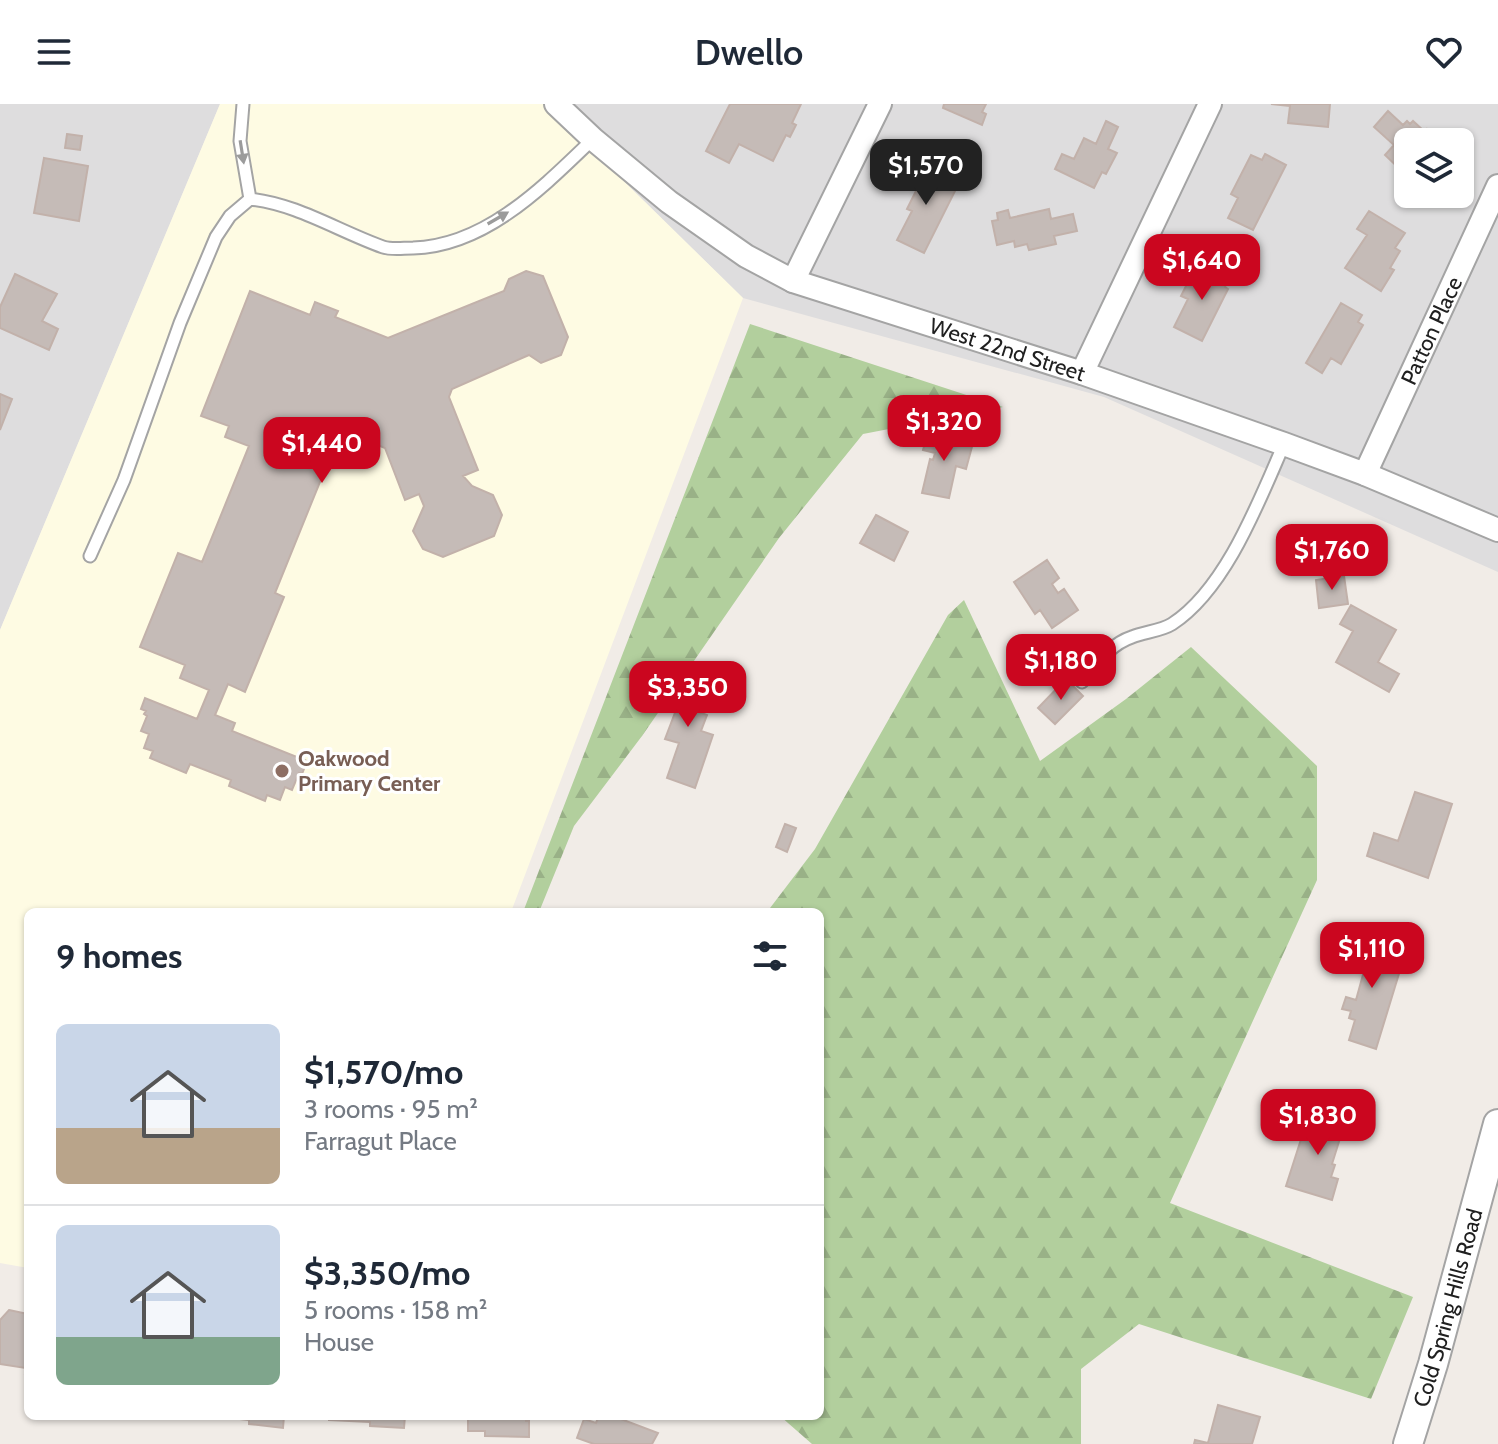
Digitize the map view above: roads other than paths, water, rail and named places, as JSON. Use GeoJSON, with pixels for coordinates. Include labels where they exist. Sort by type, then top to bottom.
{"type":"FeatureCollection","features":[{"type":"Feature","properties":{"kind":"street","name":"West 22nd Street"},"geometry":{"type":"LineString","coordinates":[[556,104],[669,202],[746,256],[793,281],[1082,373],[1284,444],[1498,530]]}},
{"type":"Feature","properties":{"kind":"street"},"geometry":{"type":"LineString","coordinates":[[793,281],[880,104]]}},
{"type":"Feature","properties":{"kind":"street"},"geometry":{"type":"LineString","coordinates":[[1082,373],[1210,104]]}},
{"type":"Feature","properties":{"kind":"street","name":"Patton Place"},"geometry":{"type":"LineString","coordinates":[[1365,474],[1498,186]]}},
{"type":"Feature","properties":{"kind":"street","name":"Cold Spring Hills Road"},"geometry":{"type":"LineString","coordinates":[[1408,1444],[1433,1364],[1498,1124]]}},
{"type":"Feature","properties":{"kind":"lane"},"geometry":{"type":"LineString","coordinates":[[243,104],[240,141],[250,199]]}},
{"type":"Feature","properties":{"kind":"lane"},"geometry":{"type":"LineString","coordinates":[[90,556],[124,480],[180,323],[216,237],[230,216],[250,199],[275,202],[387,248],[426,248],[462,237],[499,219],[543,186],[593,139]]}},
{"type":"Feature","properties":{"kind":"lane"},"geometry":{"type":"LineString","coordinates":[[1082,682],[1108,652],[1128,638],[1171,625],[1212,587],[1242,536],[1284,444]]}},
{"type":"Feature","properties":{"kind":"place","name":"Oakwood Primary Center"},"geometry":{"type":"Point","coordinates":[282,771]}}]}
